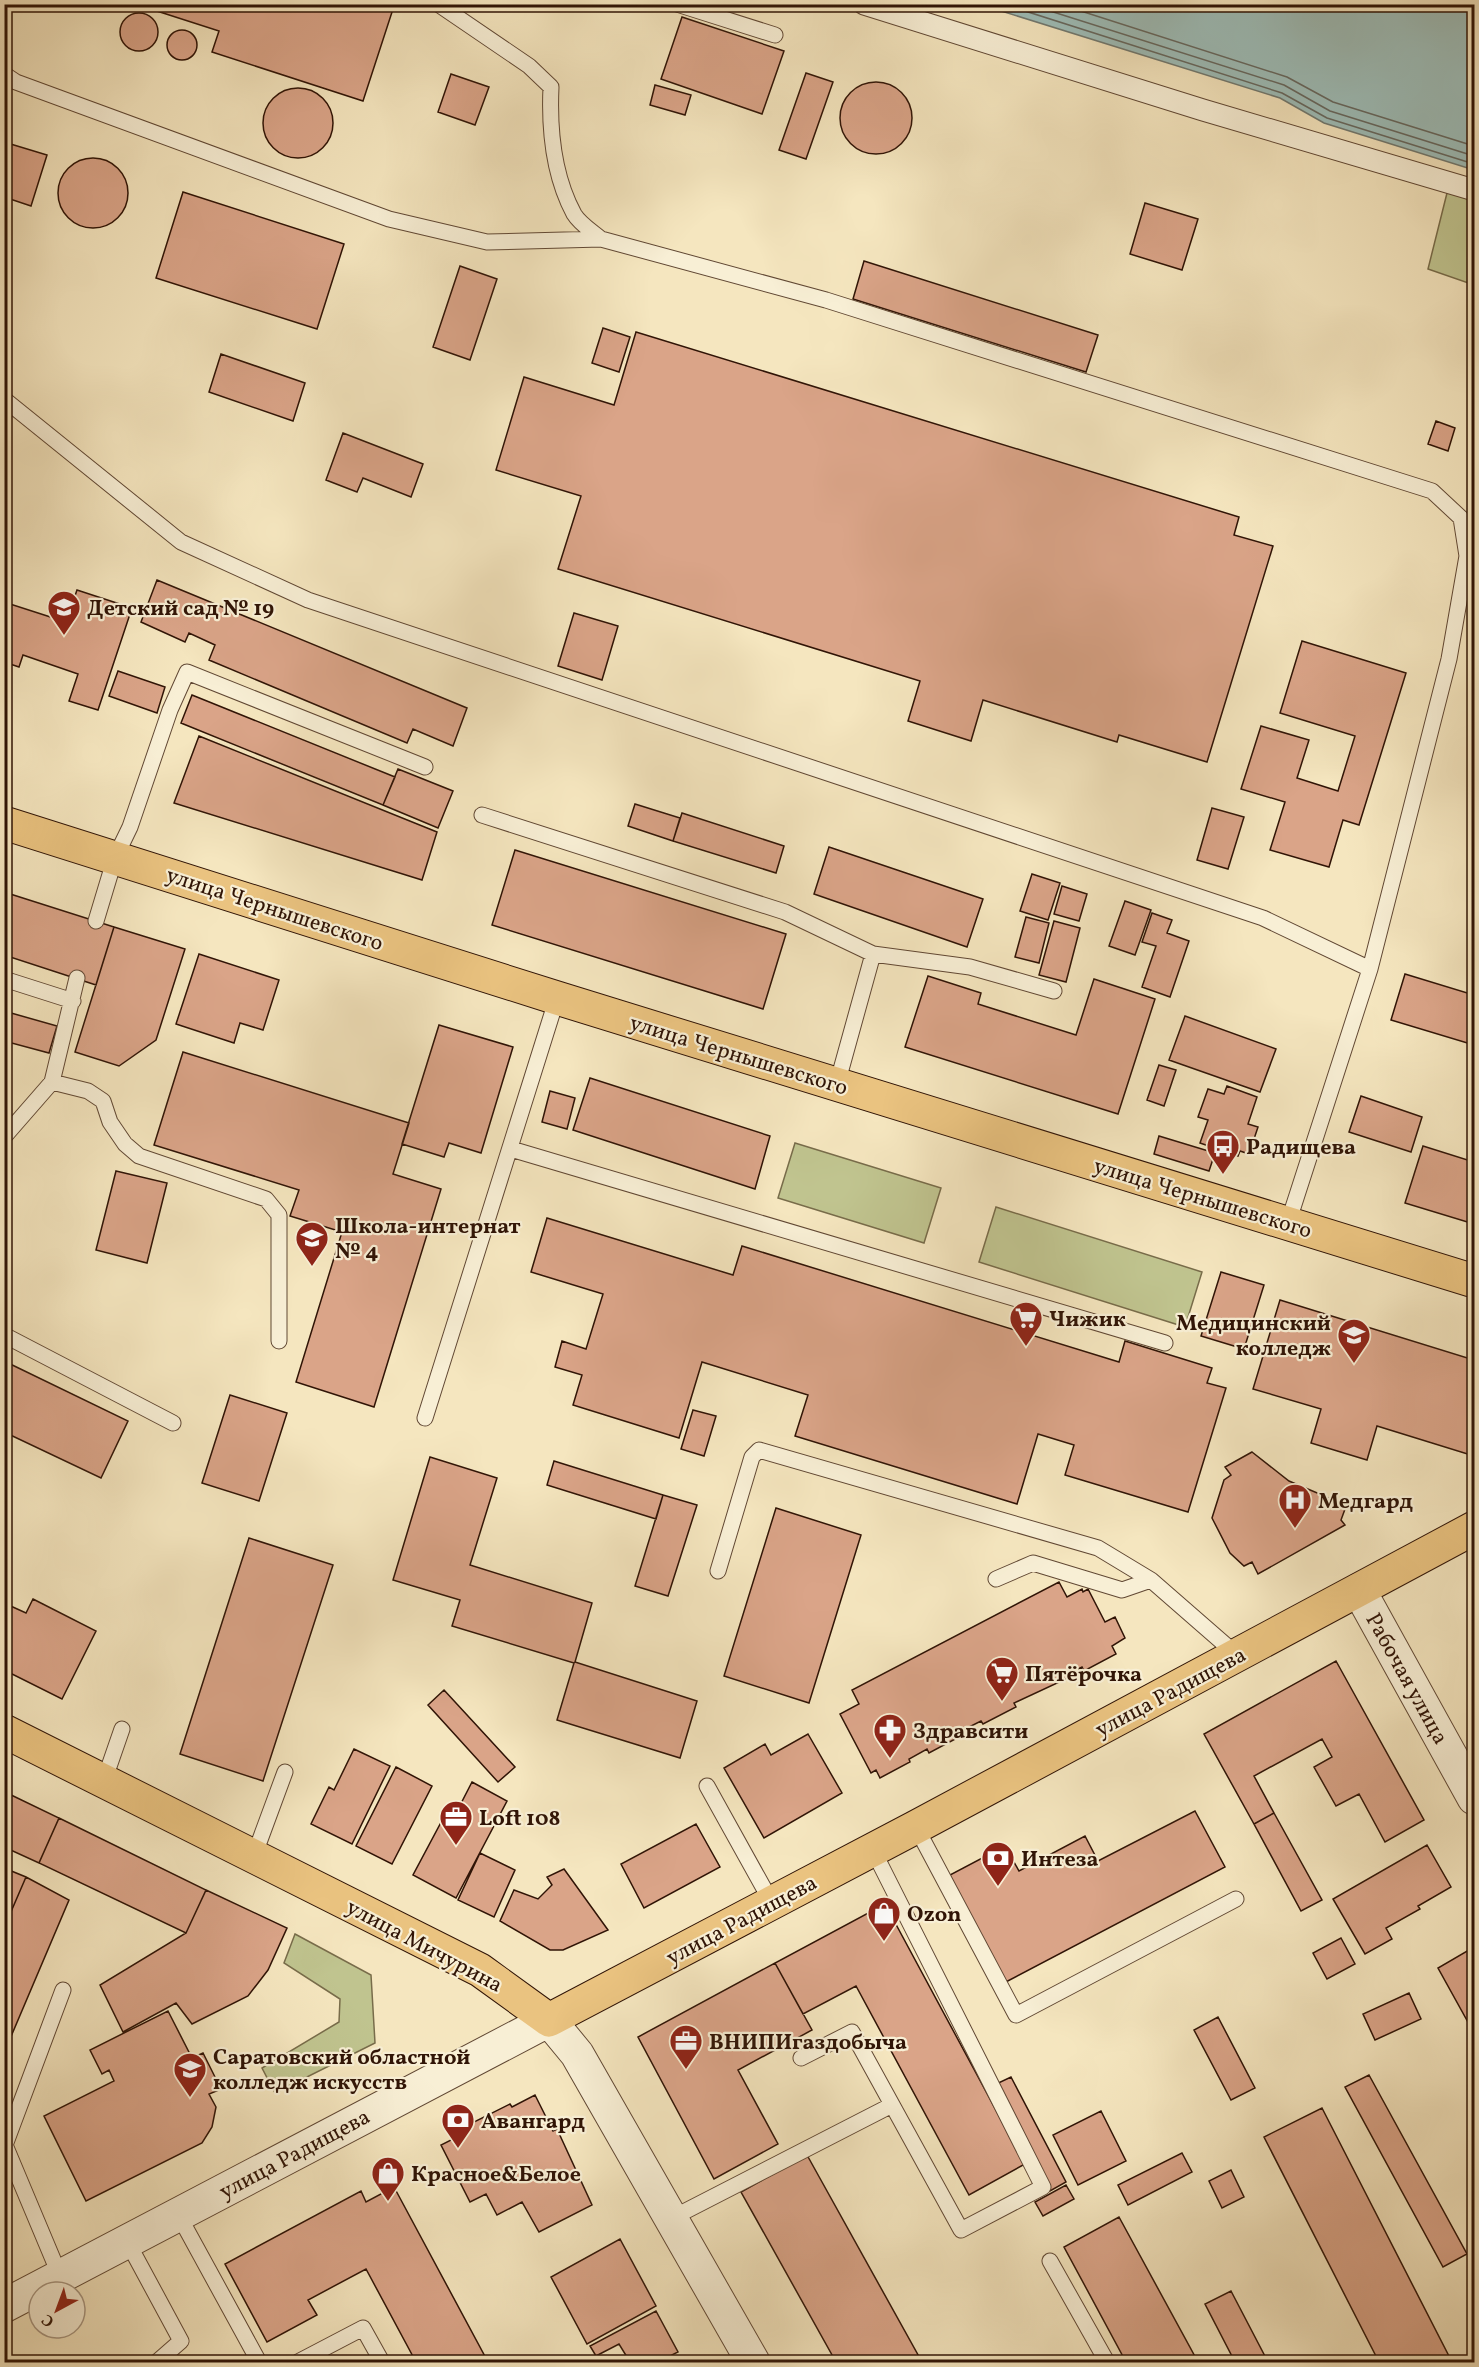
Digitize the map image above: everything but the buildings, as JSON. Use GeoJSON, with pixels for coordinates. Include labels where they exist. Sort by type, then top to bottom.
{"type":"FeatureCollection","features":[{"type":"Feature","properties":{"kind":"main road","name":"улица Чернышевского"},"geometry":{"type":"LineString","coordinates":[[4,823],[557,998],[1474,1281]]}},
{"type":"Feature","properties":{"kind":"main road","name":"улица Радищева"},"geometry":{"type":"LineString","coordinates":[[549,2020],[873,1850],[1472,1528]]}},
{"type":"Feature","properties":{"kind":"main road","name":"улица Мичурина"},"geometry":{"type":"LineString","coordinates":[[4,1731],[480,1970],[549,2020]]}},
{"type":"Feature","properties":{"kind":"street"},"geometry":{"type":"LineString","coordinates":[[864,4],[1203,110],[1474,190]]}},
{"type":"Feature","properties":{"kind":"street","name":"Рабочая улица"},"geometry":{"type":"LineString","coordinates":[[1359,1590],[1474,1798]]}},
{"type":"Feature","properties":{"kind":"street","name":"улица Радищева"},"geometry":{"type":"LineString","coordinates":[[4,2306],[549,2020]]}},
{"type":"Feature","properties":{"kind":"street","name":"улица Мичурина"},"geometry":{"type":"LineString","coordinates":[[549,2020],[577,2054],[753,2362]]}},
{"type":"Feature","properties":{"kind":"lane"},"geometry":{"type":"LineString","coordinates":[[438,4],[529,66],[551,87],[549,127],[558,172],[575,216],[601,239]]}},
{"type":"Feature","properties":{"kind":"lane"},"geometry":{"type":"LineString","coordinates":[[677,4],[776,35]]}},
{"type":"Feature","properties":{"kind":"lane"},"geometry":{"type":"LineString","coordinates":[[4,74],[16,82],[390,219],[488,242],[601,239],[826,300],[1432,491],[1461,518],[1467,556],[1449,659],[1370,969],[1288,1223]]}},
{"type":"Feature","properties":{"kind":"lane"},"geometry":{"type":"LineString","coordinates":[[4,399],[181,542],[308,600],[1263,918],[1370,969]]}},
{"type":"Feature","properties":{"kind":"lane"},"geometry":{"type":"LineString","coordinates":[[96,921],[115,858],[130,827],[170,710],[187,672],[425,767]]}},
{"type":"Feature","properties":{"kind":"lane"},"geometry":{"type":"LineString","coordinates":[[482,815],[785,912],[873,954],[970,967],[1054,991]]}},
{"type":"Feature","properties":{"kind":"lane"},"geometry":{"type":"LineString","coordinates":[[837,1084],[873,954]]}},
{"type":"Feature","properties":{"kind":"lane"},"geometry":{"type":"LineString","coordinates":[[4,1137],[52,1082],[77,978]]}},
{"type":"Feature","properties":{"kind":"lane"},"geometry":{"type":"LineString","coordinates":[[4,979],[73,1001]]}},
{"type":"Feature","properties":{"kind":"lane"},"geometry":{"type":"LineString","coordinates":[[425,1418],[557,998]]}},
{"type":"Feature","properties":{"kind":"lane"},"geometry":{"type":"LineString","coordinates":[[52,1082],[88,1091],[103,1101],[110,1122],[125,1144],[139,1156],[266,1199],[279,1215],[279,1341]]}},
{"type":"Feature","properties":{"kind":"lane"},"geometry":{"type":"LineString","coordinates":[[511,1149],[1165,1343]]}},
{"type":"Feature","properties":{"kind":"lane"},"geometry":{"type":"LineString","coordinates":[[4,1335],[173,1423]]}},
{"type":"Feature","properties":{"kind":"lane"},"geometry":{"type":"LineString","coordinates":[[718,1572],[752,1457],[759,1450],[1098,1548],[1151,1580],[1237,1655]]}},
{"type":"Feature","properties":{"kind":"lane"},"geometry":{"type":"LineString","coordinates":[[996,1579],[1033,1563],[1122,1590],[1151,1580]]}},
{"type":"Feature","properties":{"kind":"lane"},"geometry":{"type":"LineString","coordinates":[[104,1780],[122,1728]]}},
{"type":"Feature","properties":{"kind":"lane"},"geometry":{"type":"LineString","coordinates":[[254,1856],[285,1772]]}},
{"type":"Feature","properties":{"kind":"lane"},"geometry":{"type":"LineString","coordinates":[[707,1786],[772,1903]]}},
{"type":"Feature","properties":{"kind":"lane"},"geometry":{"type":"LineString","coordinates":[[916,1827],[1016,2015],[1236,1899]]}},
{"type":"Feature","properties":{"kind":"lane"},"geometry":{"type":"LineString","coordinates":[[801,2058],[852,2032],[961,2230],[1043,2187],[873,1850]]}},
{"type":"Feature","properties":{"kind":"lane"},"geometry":{"type":"LineString","coordinates":[[60,2276],[5,2145],[63,1990]]}},
{"type":"Feature","properties":{"kind":"lane"},"geometry":{"type":"LineString","coordinates":[[672,2218],[892,2106]]}},
{"type":"Feature","properties":{"kind":"lane"},"geometry":{"type":"LineString","coordinates":[[178,2214],[259,2362]]}},
{"type":"Feature","properties":{"kind":"lane"},"geometry":{"type":"LineString","coordinates":[[127,2241],[181,2341],[158,2362]]}},
{"type":"Feature","properties":{"kind":"lane"},"geometry":{"type":"LineString","coordinates":[[1050,2261],[1107,2362]]}},
{"type":"Feature","properties":{"kind":"lane"},"geometry":{"type":"LineString","coordinates":[[298,2362],[363,2328],[382,2362]]}},
{"type":"Feature","properties":{"kind":"green space"},"geometry":{"type":"Polygon","coordinates":[[[1449,185],[1474,193],[1474,285],[1428,269],[1449,185]]]}},
{"type":"Feature","properties":{"kind":"green space"},"geometry":{"type":"Polygon","coordinates":[[[795,1143],[941,1188],[924,1243],[778,1198],[795,1143]]]}},
{"type":"Feature","properties":{"kind":"green space"},"geometry":{"type":"Polygon","coordinates":[[[996,1207],[1202,1272],[1185,1327],[979,1262],[996,1207]]]}},
{"type":"Feature","properties":{"kind":"green space"},"geometry":{"type":"Polygon","coordinates":[[[295,1934],[371,1975],[375,2043],[275,2093],[262,2068],[339,2022],[340,1999],[284,1963],[295,1934]]]}},
{"type":"Feature","properties":{"kind":"water"},"geometry":{"type":"Polygon","coordinates":[[[982,5],[1474,5],[1474,170],[1324,123],[1280,98],[982,5]]]}},
{"type":"Feature","properties":{"kind":"place","name":"Детский сад № 19"},"geometry":{"type":"Point","coordinates":[64,636]}},
{"type":"Feature","properties":{"kind":"place","name":"Радищева"},"geometry":{"type":"Point","coordinates":[1223,1175]}},
{"type":"Feature","properties":{"kind":"place","name":"Школа-интернат № 4"},"geometry":{"type":"Point","coordinates":[312,1267]}},
{"type":"Feature","properties":{"kind":"place","name":"Чижик"},"geometry":{"type":"Point","coordinates":[1026,1347]}},
{"type":"Feature","properties":{"kind":"place","name":"Медицинский колледж"},"geometry":{"type":"Point","coordinates":[1354,1364]}},
{"type":"Feature","properties":{"kind":"place","name":"Медгард"},"geometry":{"type":"Point","coordinates":[1295,1529]}},
{"type":"Feature","properties":{"kind":"place","name":"Пятёрочка"},"geometry":{"type":"Point","coordinates":[1002,1702]}},
{"type":"Feature","properties":{"kind":"place","name":"Здравсити"},"geometry":{"type":"Point","coordinates":[890,1759]}},
{"type":"Feature","properties":{"kind":"place","name":"Loft 108"},"geometry":{"type":"Point","coordinates":[456,1846]}},
{"type":"Feature","properties":{"kind":"place","name":"Интеза"},"geometry":{"type":"Point","coordinates":[998,1887]}},
{"type":"Feature","properties":{"kind":"place","name":"Ozon"},"geometry":{"type":"Point","coordinates":[884,1942]}},
{"type":"Feature","properties":{"kind":"place","name":"ВНИПИгаздобыча"},"geometry":{"type":"Point","coordinates":[686,2070]}},
{"type":"Feature","properties":{"kind":"place","name":"Саратовский областной колледж искусств"},"geometry":{"type":"Point","coordinates":[190,2098]}},
{"type":"Feature","properties":{"kind":"place","name":"Авангард"},"geometry":{"type":"Point","coordinates":[458,2149]}},
{"type":"Feature","properties":{"kind":"place","name":"Красное&Белое"},"geometry":{"type":"Point","coordinates":[388,2202]}}]}
